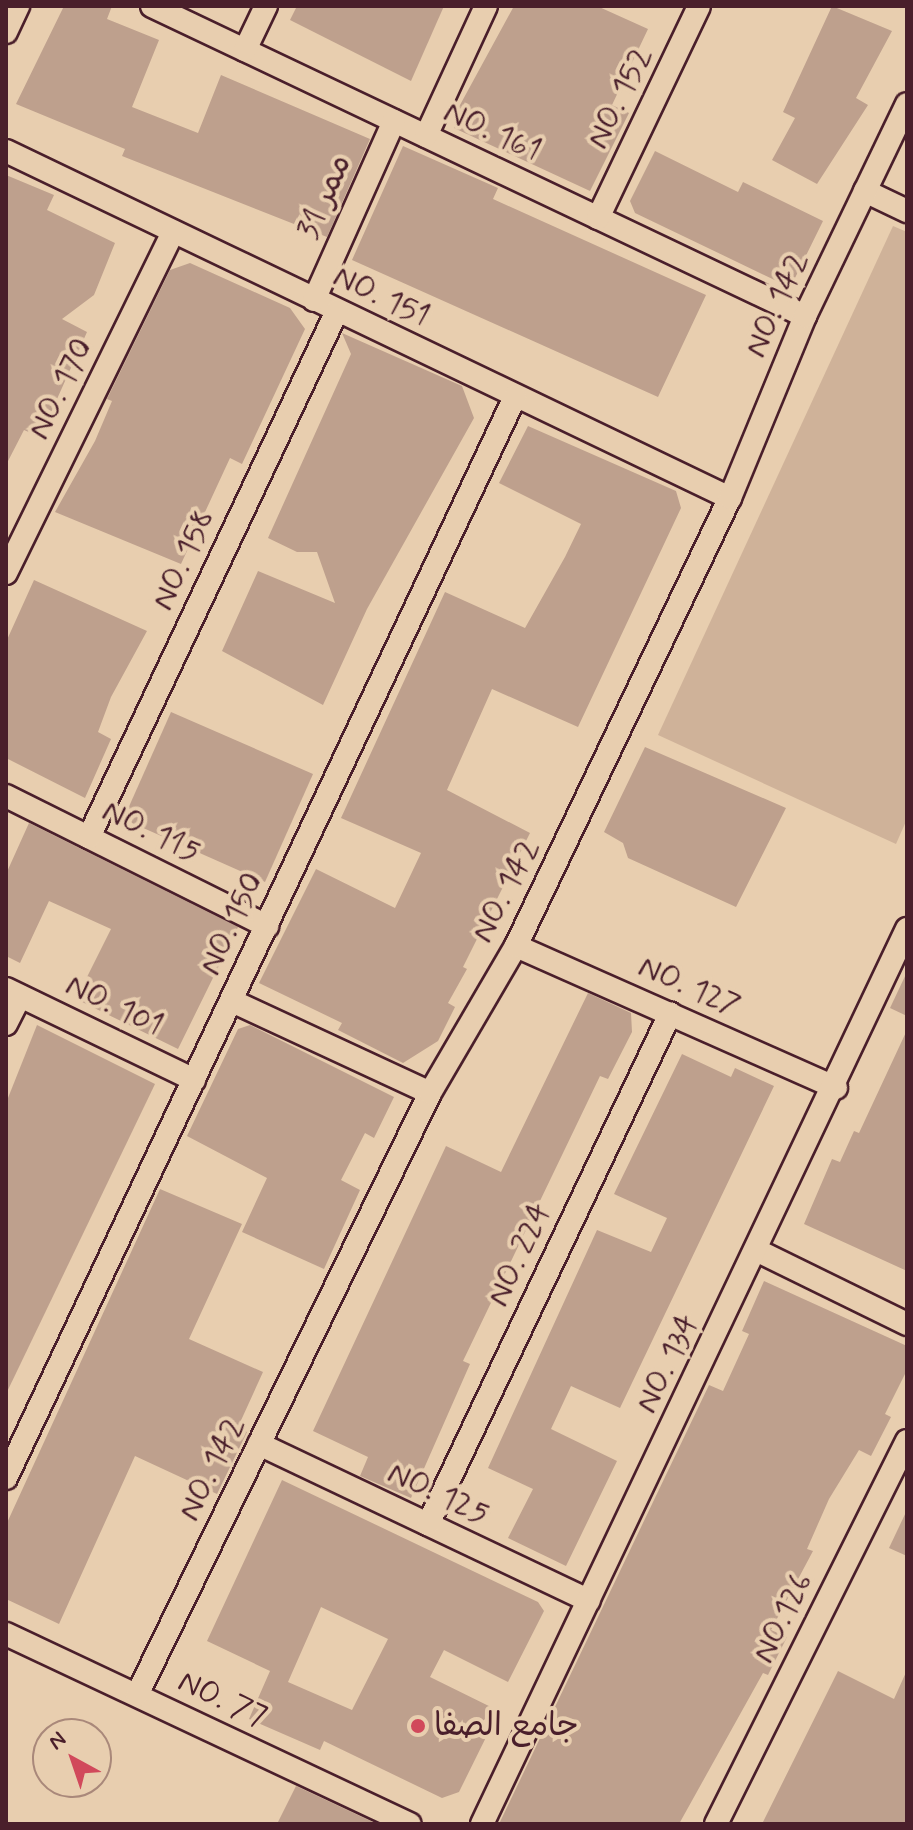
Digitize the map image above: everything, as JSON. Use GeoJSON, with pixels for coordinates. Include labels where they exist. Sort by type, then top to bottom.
{"type":"FeatureCollection","features":[{"type":"Feature","properties":{"kind":"street"},"geometry":{"type":"LineString","coordinates":[[6,32],[18,6]]}},
{"type":"Feature","properties":{"kind":"street","name":"NO. 161"},"geometry":{"type":"LineString","coordinates":[[152,6],[805,316]]}},
{"type":"Feature","properties":{"kind":"street"},"geometry":{"type":"LineString","coordinates":[[245,50],[266,6]]}},
{"type":"Feature","properties":{"kind":"street"},"geometry":{"type":"LineString","coordinates":[[426,136],[486,6]]}},
{"type":"Feature","properties":{"kind":"street","name":"NO. 152"},"geometry":{"type":"LineString","coordinates":[[598,218],[699,6]]}},
{"type":"Feature","properties":{"kind":"street","name":"NO. 142"},"geometry":{"type":"LineString","coordinates":[[137,1695],[430,1093],[516,946],[730,498],[805,316],[907,104]]}},
{"type":"Feature","properties":{"kind":"street","name":"ممر 31"},"geometry":{"type":"LineString","coordinates":[[314,300],[394,121]]}},
{"type":"Feature","properties":{"kind":"street","name":"NO. 151"},"geometry":{"type":"LineString","coordinates":[[6,151],[730,498]]}},
{"type":"Feature","properties":{"kind":"street"},"geometry":{"type":"LineString","coordinates":[[865,191],[907,211]]}},
{"type":"Feature","properties":{"kind":"street","name":"NO. 170"},"geometry":{"type":"LineString","coordinates":[[6,573],[173,232]]}},
{"type":"Feature","properties":{"kind":"street","name":"NO. 158"},"geometry":{"type":"LineString","coordinates":[[89,837],[337,311]]}},
{"type":"Feature","properties":{"kind":"street","name":"NO. 150"},"geometry":{"type":"LineString","coordinates":[[6,1478],[515,397]]}},
{"type":"Feature","properties":{"kind":"street","name":"NO. 115"},"geometry":{"type":"LineString","coordinates":[[6,796],[267,926]]}},
{"type":"Feature","properties":{"kind":"street","name":"NO. 134"},"geometry":{"type":"LineString","coordinates":[[482,1824],[836,1088],[907,929]]}},
{"type":"Feature","properties":{"kind":"street","name":"NO. 127"},"geometry":{"type":"LineString","coordinates":[[516,946],[836,1088]]}},
{"type":"Feature","properties":{"kind":"street"},"geometry":{"type":"LineString","coordinates":[[6,1024],[13,993]]}},
{"type":"Feature","properties":{"kind":"street","name":"NO. 101"},"geometry":{"type":"LineString","coordinates":[[13,993],[194,1080]]}},
{"type":"Feature","properties":{"kind":"street"},"geometry":{"type":"LineString","coordinates":[[232,1001],[430,1093]]}},
{"type":"Feature","properties":{"kind":"street","name":"NO. 224"},"geometry":{"type":"LineString","coordinates":[[428,1524],[670,1014]]}},
{"type":"Feature","properties":{"kind":"street"},"geometry":{"type":"LineString","coordinates":[[758,1251],[907,1324]]}},
{"type":"Feature","properties":{"kind":"street","name":"NO.126"},"geometry":{"type":"LineString","coordinates":[[716,1824],[907,1441]]}},
{"type":"Feature","properties":{"kind":"street","name":"NO. 125"},"geometry":{"type":"LineString","coordinates":[[259,1444],[589,1601]]}},
{"type":"Feature","properties":{"kind":"street","name":"NO. 77"},"geometry":{"type":"LineString","coordinates":[[6,1634],[410,1824]]}},
{"type":"Feature","properties":{"kind":"shaded area"},"geometry":{"type":"Polygon","coordinates":[[[893,226],[907,232],[907,819],[896,844],[658,735],[893,226]]]}},
{"type":"Feature","properties":{"kind":"building"},"geometry":{"type":"Polygon","coordinates":[[[64,6],[112,6],[107,19],[159,40],[132,107],[198,133],[221,75],[370,139],[327,237],[122,156],[125,149],[16,104],[64,6]]]}},
{"type":"Feature","properties":{"kind":"building"},"geometry":{"type":"Polygon","coordinates":[[[297,6],[444,6],[411,81],[290,20],[297,6]]]}},
{"type":"Feature","properties":{"kind":"building"},"geometry":{"type":"Polygon","coordinates":[[[514,6],[597,6],[648,29],[612,105],[629,113],[590,191],[454,128],[454,116],[514,6]]]}},
{"type":"Feature","properties":{"kind":"building"},"geometry":{"type":"Polygon","coordinates":[[[832,6],[892,31],[856,98],[868,105],[817,184],[772,160],[795,118],[783,112],[832,6]]]}},
{"type":"Feature","properties":{"kind":"building"},"geometry":{"type":"Polygon","coordinates":[[[403,146],[498,188],[493,199],[706,295],[658,397],[352,260],[403,146]]]}},
{"type":"Feature","properties":{"kind":"building"},"geometry":{"type":"Polygon","coordinates":[[[655,151],[738,192],[743,182],[823,221],[794,280],[783,284],[635,213],[630,201],[655,151]]]}},
{"type":"Feature","properties":{"kind":"building"},"geometry":{"type":"Polygon","coordinates":[[[6,175],[54,195],[47,210],[115,243],[94,295],[62,319],[87,332],[40,437],[24,430],[6,465],[6,175]]]}},
{"type":"Feature","properties":{"kind":"building"},"geometry":{"type":"Polygon","coordinates":[[[190,263],[290,308],[305,329],[242,464],[230,458],[181,564],[55,512],[95,441],[112,401],[107,399],[170,270],[190,263]]]}},
{"type":"Feature","properties":{"kind":"building"},"geometry":{"type":"Polygon","coordinates":[[[342,333],[462,386],[474,418],[367,609],[323,705],[222,651],[258,571],[335,603],[317,552],[297,552],[268,538],[351,354],[342,333]]]}},
{"type":"Feature","properties":{"kind":"building"},"geometry":{"type":"Polygon","coordinates":[[[528,426],[676,491],[681,508],[578,727],[492,689],[447,790],[530,833],[463,967],[467,969],[448,1003],[455,1007],[438,1041],[403,1063],[338,1030],[342,1023],[259,983],[316,869],[395,908],[421,853],[341,818],[445,592],[525,628],[581,524],[499,483],[528,426]]]}},
{"type":"Feature","properties":{"kind":"building"},"geometry":{"type":"Polygon","coordinates":[[[34,580],[147,631],[111,697],[98,732],[111,739],[85,798],[6,758],[6,642],[34,580]]]}},
{"type":"Feature","properties":{"kind":"building"},"geometry":{"type":"Polygon","coordinates":[[[171,712],[313,774],[265,882],[132,823],[127,811],[171,712]]]}},
{"type":"Feature","properties":{"kind":"building"},"geometry":{"type":"Polygon","coordinates":[[[645,747],[786,808],[736,907],[628,858],[623,843],[604,832],[645,747]]]}},
{"type":"Feature","properties":{"kind":"building"},"geometry":{"type":"Polygon","coordinates":[[[29,823],[238,927],[178,1049],[76,999],[111,929],[49,901],[20,963],[6,956],[6,874],[29,823]]]}},
{"type":"Feature","properties":{"kind":"building"},"geometry":{"type":"Polygon","coordinates":[[[907,972],[907,1016],[890,1008],[907,972]]]}},
{"type":"Feature","properties":{"kind":"building"},"geometry":{"type":"Polygon","coordinates":[[[588,993],[631,1013],[632,1032],[608,1079],[600,1076],[463,1361],[470,1364],[411,1498],[360,1476],[368,1457],[313,1431],[446,1146],[501,1172],[588,993]]]}},
{"type":"Feature","properties":{"kind":"building"},"geometry":{"type":"Polygon","coordinates":[[[37,1025],[155,1084],[6,1394],[6,1103],[37,1025]]]}},
{"type":"Feature","properties":{"kind":"building"},"geometry":{"type":"Polygon","coordinates":[[[250,1025],[394,1097],[374,1138],[365,1133],[341,1180],[360,1190],[324,1269],[242,1232],[267,1178],[187,1136],[238,1029],[250,1025]]]}},
{"type":"Feature","properties":{"kind":"building"},"geometry":{"type":"Polygon","coordinates":[[[907,1030],[907,1271],[804,1224],[832,1159],[840,1162],[854,1131],[859,1133],[907,1030]]]}},
{"type":"Feature","properties":{"kind":"building"},"geometry":{"type":"Polygon","coordinates":[[[682,1054],[731,1077],[735,1068],[774,1086],[620,1408],[571,1386],[551,1429],[617,1461],[566,1566],[508,1538],[533,1489],[488,1468],[597,1230],[651,1252],[667,1218],[614,1194],[682,1054]]]}},
{"type":"Feature","properties":{"kind":"building"},"geometry":{"type":"Polygon","coordinates":[[[160,1189],[242,1224],[189,1339],[263,1372],[238,1427],[247,1432],[217,1494],[135,1456],[59,1624],[6,1599],[6,1525],[160,1189]]]}},
{"type":"Feature","properties":{"kind":"building"},"geometry":{"type":"Polygon","coordinates":[[[764,1281],[907,1346],[907,1370],[885,1414],[891,1417],[871,1456],[859,1450],[829,1499],[807,1549],[813,1551],[771,1630],[787,1637],[768,1675],[763,1673],[679,1824],[499,1824],[709,1385],[723,1391],[749,1334],[742,1331],[764,1281]]]}},
{"type":"Feature","properties":{"kind":"building"},"geometry":{"type":"Polygon","coordinates":[[[282,1480],[538,1602],[544,1611],[508,1682],[444,1650],[430,1677],[499,1711],[459,1792],[442,1798],[324,1741],[320,1750],[249,1719],[270,1671],[207,1641],[282,1480]],[[321,1607],[288,1682],[352,1710],[388,1639],[321,1607]]]}},
{"type":"Feature","properties":{"kind":"building"},"geometry":{"type":"Polygon","coordinates":[[[907,1510],[907,1556],[889,1548],[907,1510]]]}},
{"type":"Feature","properties":{"kind":"building"},"geometry":{"type":"Polygon","coordinates":[[[907,1670],[907,1824],[762,1824],[838,1671],[894,1699],[907,1670]]]}},
{"type":"Feature","properties":{"kind":"building"},"geometry":{"type":"Polygon","coordinates":[[[296,1786],[377,1824],[277,1824],[296,1786]]]}},
{"type":"Feature","properties":{"kind":"place","name":"جامع الصفا"},"geometry":{"type":"Point","coordinates":[418,1726]}}]}
